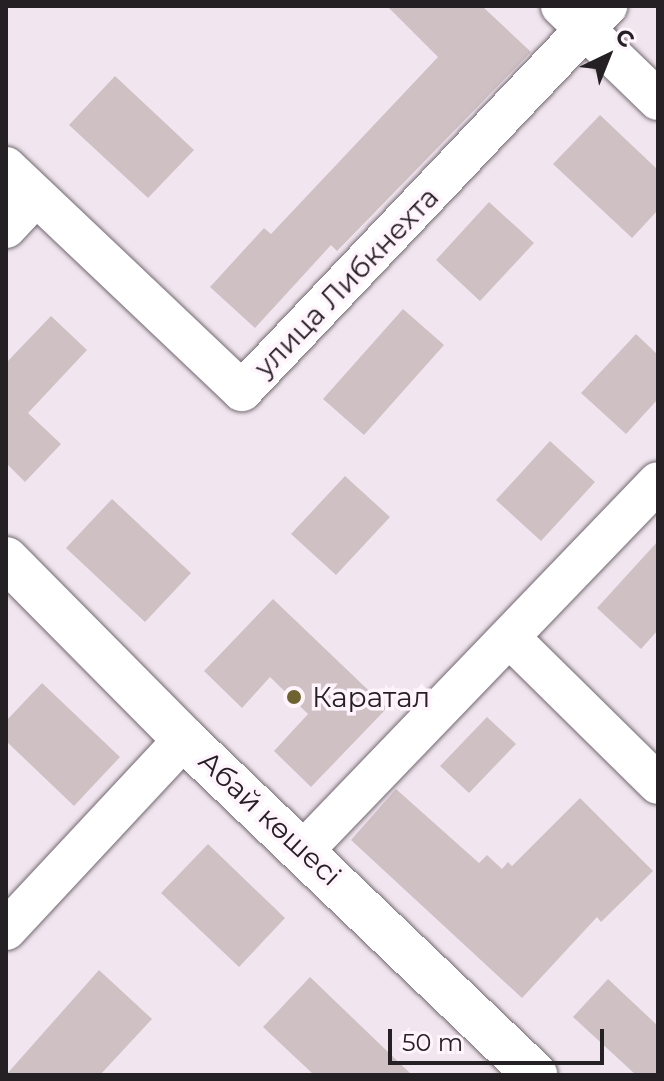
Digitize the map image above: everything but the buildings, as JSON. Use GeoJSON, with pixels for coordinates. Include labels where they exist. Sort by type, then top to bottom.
{"type":"FeatureCollection","features":[{"type":"Feature","properties":{"kind":"main road","name":"Абай көшесі"},"geometry":{"type":"LineString","coordinates":[[6,559],[184,739],[305,849],[535,1075]]}},
{"type":"Feature","properties":{"kind":"street"},"geometry":{"type":"LineString","coordinates":[[585,14],[658,100]]}},
{"type":"Feature","properties":{"kind":"street","name":"улица Либкнехта"},"geometry":{"type":"LineString","coordinates":[[6,167],[242,391],[585,14]]}},
{"type":"Feature","properties":{"kind":"street"},"geometry":{"type":"LineString","coordinates":[[6,228],[36,196]]}},
{"type":"Feature","properties":{"kind":"street"},"geometry":{"type":"LineString","coordinates":[[305,849],[658,482]]}},
{"type":"Feature","properties":{"kind":"street"},"geometry":{"type":"LineString","coordinates":[[510,638],[658,784]]}},
{"type":"Feature","properties":{"kind":"street"},"geometry":{"type":"LineString","coordinates":[[6,930],[184,739]]}},
{"type":"Feature","properties":{"kind":"place","name":"Каратал"},"geometry":{"type":"Point","coordinates":[294,697]}}]}
